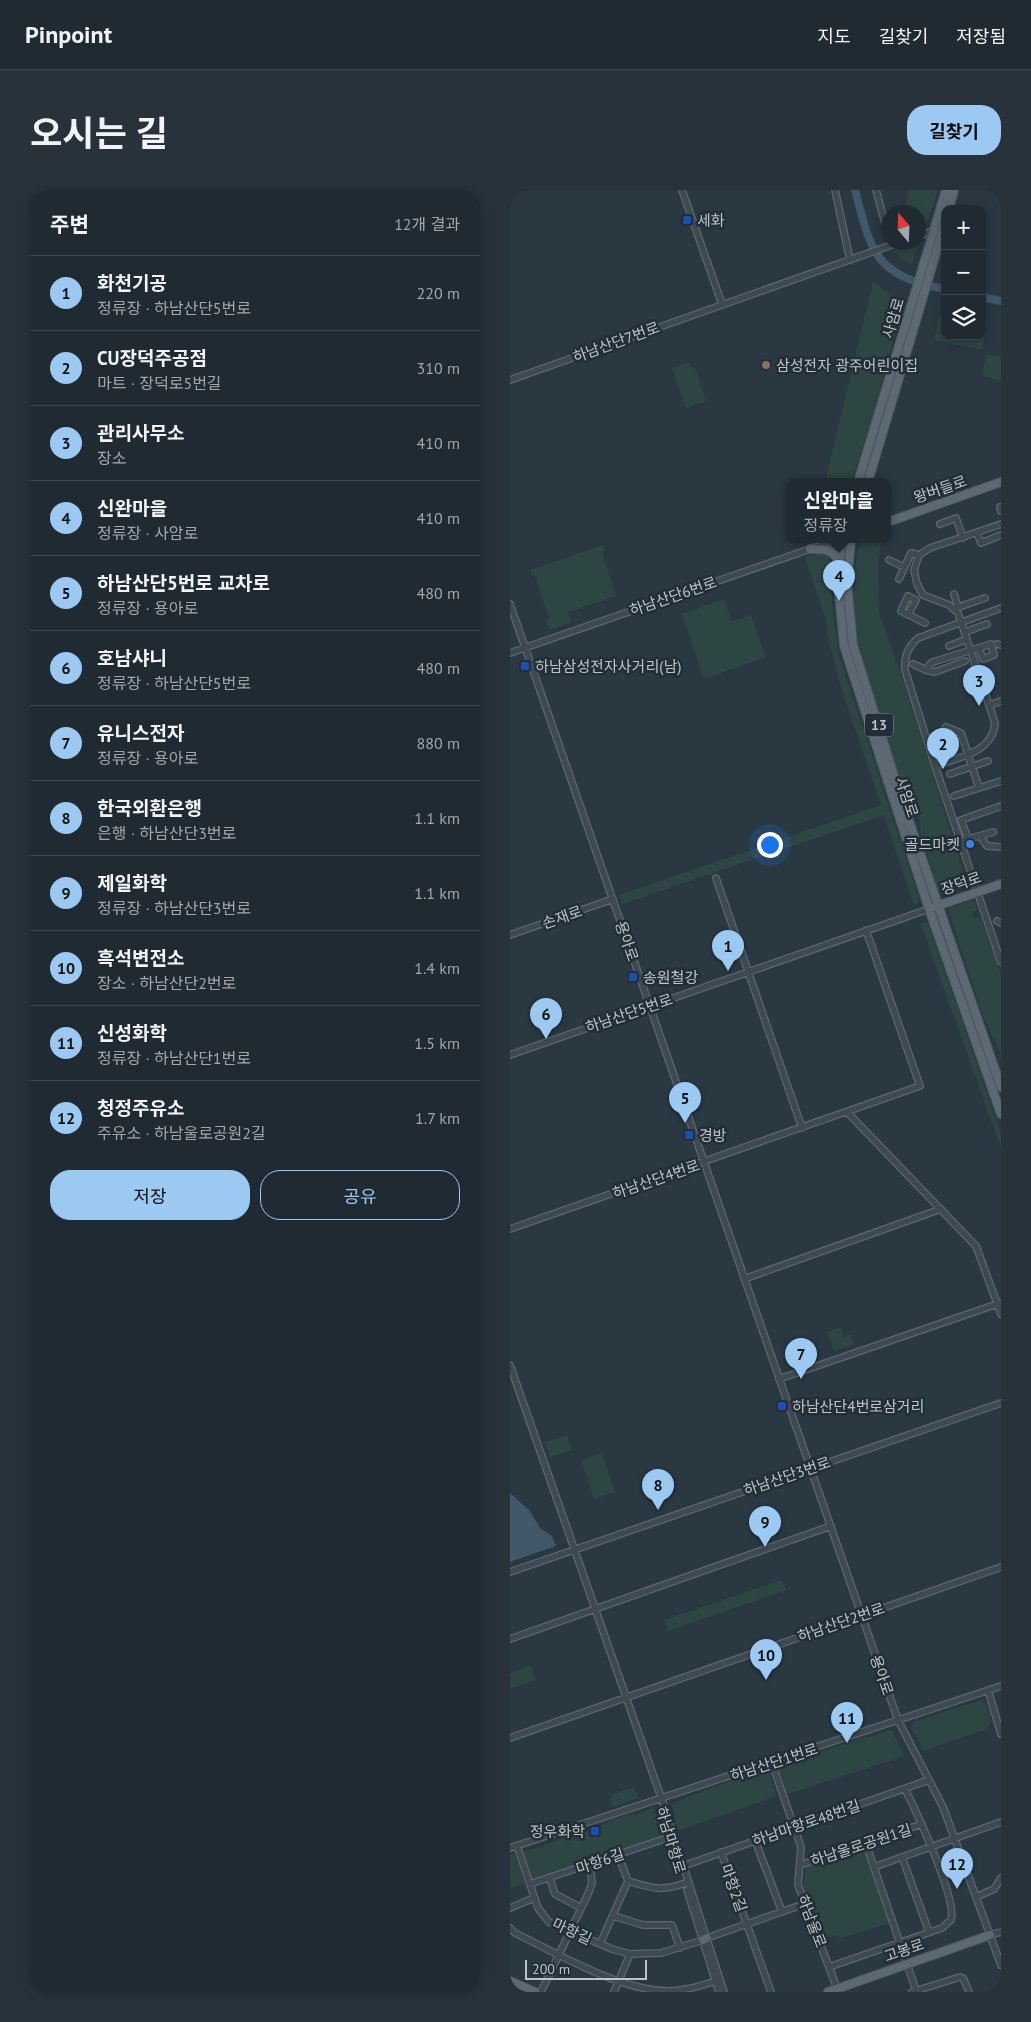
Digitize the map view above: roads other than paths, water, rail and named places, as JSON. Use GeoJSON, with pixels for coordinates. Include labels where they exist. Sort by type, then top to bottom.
{"type":"FeatureCollection","features":[{"type":"Feature","properties":{"kind":"main road","name":"사암로"},"geometry":{"type":"LineString","coordinates":[[859,478],[946,190]]}},
{"type":"Feature","properties":{"kind":"main road"},"geometry":{"type":"LineString","coordinates":[[950,205],[954,190]]}},
{"type":"Feature","properties":{"kind":"main road","name":"사암로"},"geometry":{"type":"LineString","coordinates":[[869,478],[941,235]]}},
{"type":"Feature","properties":{"kind":"main road","name":"왕버들로"},"geometry":{"type":"LineString","coordinates":[[891,519],[1001,482]]}},
{"type":"Feature","properties":{"kind":"main road","name":"사암로"},"geometry":{"type":"LineString","coordinates":[[841,543],[839,563],[840,615],[844,646],[929,909],[1001,1114]]}},
{"type":"Feature","properties":{"kind":"main road","name":"사암로"},"geometry":{"type":"LineString","coordinates":[[851,543],[847,582],[853,645],[899,792],[1001,1086]]}},
{"type":"Feature","properties":{"kind":"main road"},"geometry":{"type":"LineString","coordinates":[[810,549],[830,550],[836,556],[839,563]]}},
{"type":"Feature","properties":{"kind":"main road","name":"장덕로"},"geometry":{"type":"LineString","coordinates":[[929,909],[1001,884]]}},
{"type":"Feature","properties":{"kind":"main road","name":"고봉로"},"geometry":{"type":"LineString","coordinates":[[828,1992],[990,1935]]}},
{"type":"Feature","properties":{"kind":"main road"},"geometry":{"type":"LineString","coordinates":[[510,1981],[535,1992]]}},
{"type":"Feature","properties":{"kind":"street"},"geometry":{"type":"LineString","coordinates":[[682,190],[722,304]]}},
{"type":"Feature","properties":{"kind":"street"},"geometry":{"type":"LineString","coordinates":[[835,190],[850,260]]}},
{"type":"Feature","properties":{"kind":"street"},"geometry":{"type":"LineString","coordinates":[[876,190],[881,208]]}},
{"type":"Feature","properties":{"kind":"street"},"geometry":{"type":"LineString","coordinates":[[926,233],[941,227]]}},
{"type":"Feature","properties":{"kind":"street","name":"하남산단7번로"},"geometry":{"type":"LineString","coordinates":[[510,380],[881,249]]}},
{"type":"Feature","properties":{"kind":"street"},"geometry":{"type":"LineString","coordinates":[[940,524],[956,518],[963,538]]}},
{"type":"Feature","properties":{"kind":"street"},"geometry":{"type":"LineString","coordinates":[[985,598],[955,608],[923,594],[917,584],[914,570],[919,555],[930,548],[1001,524]]}},
{"type":"Feature","properties":{"kind":"street"},"geometry":{"type":"LineString","coordinates":[[977,533],[980,542],[1001,534]]}},
{"type":"Feature","properties":{"kind":"street"},"geometry":{"type":"LineString","coordinates":[[810,549],[819,543]]}},
{"type":"Feature","properties":{"kind":"street","name":"하남산단6번로"},"geometry":{"type":"LineString","coordinates":[[510,653],[827,543]]}},
{"type":"Feature","properties":{"kind":"street"},"geometry":{"type":"LineString","coordinates":[[898,579],[911,553],[919,555]]}},
{"type":"Feature","properties":{"kind":"street"},"geometry":{"type":"LineString","coordinates":[[889,560],[904,567]]}},
{"type":"Feature","properties":{"kind":"street"},"geometry":{"type":"LineString","coordinates":[[908,615],[916,600],[923,594]]}},
{"type":"Feature","properties":{"kind":"street"},"geometry":{"type":"LineString","coordinates":[[935,766],[968,754],[987,744],[994,735],[998,722],[955,608],[954,594]]}},
{"type":"Feature","properties":{"kind":"street"},"geometry":{"type":"LineString","coordinates":[[916,600],[908,596],[900,611],[925,623]]}},
{"type":"Feature","properties":{"kind":"street","name":"용아로"},"geometry":{"type":"LineString","coordinates":[[510,604],[898,1720],[943,1807],[1001,1965]]}},
{"type":"Feature","properties":{"kind":"street"},"geometry":{"type":"LineString","coordinates":[[1001,608],[918,638],[909,648],[905,659],[905,670],[935,766],[1001,962]]}},
{"type":"Feature","properties":{"kind":"street"},"geometry":{"type":"LineString","coordinates":[[965,632],[987,624]]}},
{"type":"Feature","properties":{"kind":"street"},"geometry":{"type":"LineString","coordinates":[[949,646],[967,639]]}},
{"type":"Feature","properties":{"kind":"street"},"geometry":{"type":"LineString","coordinates":[[926,670],[932,662],[991,644],[998,654],[983,658],[979,649]]}},
{"type":"Feature","properties":{"kind":"street"},"geometry":{"type":"LineString","coordinates":[[913,664],[935,672],[965,662]]}},
{"type":"Feature","properties":{"kind":"street"},"geometry":{"type":"LineString","coordinates":[[990,705],[1001,701]]}},
{"type":"Feature","properties":{"kind":"street"},"geometry":{"type":"LineString","coordinates":[[941,736],[946,727],[961,734],[979,788]]}},
{"type":"Feature","properties":{"kind":"street"},"geometry":{"type":"LineString","coordinates":[[950,774],[988,761]]}},
{"type":"Feature","properties":{"kind":"street"},"geometry":{"type":"LineString","coordinates":[[954,796],[1001,781]]}},
{"type":"Feature","properties":{"kind":"street"},"geometry":{"type":"LineString","coordinates":[[968,839],[961,820],[1001,806]]}},
{"type":"Feature","properties":{"kind":"street"},"geometry":{"type":"LineString","coordinates":[[960,841],[993,832]]}},
{"type":"Feature","properties":{"kind":"street"},"geometry":{"type":"LineString","coordinates":[[980,836],[987,846],[1001,847]]}},
{"type":"Feature","properties":{"kind":"street"},"geometry":{"type":"LineString","coordinates":[[716,878],[802,1128]]}},
{"type":"Feature","properties":{"kind":"street","name":"손재로"},"geometry":{"type":"LineString","coordinates":[[510,935],[613,899]]}},
{"type":"Feature","properties":{"kind":"street","name":"하남산단5번로"},"geometry":{"type":"LineString","coordinates":[[510,1055],[929,909]]}},
{"type":"Feature","properties":{"kind":"street","name":"하남산단4번로"},"geometry":{"type":"LineString","coordinates":[[510,1229],[920,1086],[866,930]]}},
{"type":"Feature","properties":{"kind":"street"},"geometry":{"type":"LineString","coordinates":[[847,1112],[976,1246],[999,1303],[1001,1314]]}},
{"type":"Feature","properties":{"kind":"street"},"geometry":{"type":"LineString","coordinates":[[744,1279],[941,1209]]}},
{"type":"Feature","properties":{"kind":"street"},"geometry":{"type":"LineString","coordinates":[[780,1379],[999,1303]]}},
{"type":"Feature","properties":{"kind":"street"},"geometry":{"type":"LineString","coordinates":[[510,1365],[660,1798]]}},
{"type":"Feature","properties":{"kind":"street","name":"하남산단3번로"},"geometry":{"type":"LineString","coordinates":[[510,1572],[1001,1403]]}},
{"type":"Feature","properties":{"kind":"street"},"geometry":{"type":"LineString","coordinates":[[510,1639],[831,1526]]}},
{"type":"Feature","properties":{"kind":"street","name":"하남산단2번로"},"geometry":{"type":"LineString","coordinates":[[510,1738],[1001,1567]]}},
{"type":"Feature","properties":{"kind":"street","name":"하남산단1번로"},"geometry":{"type":"LineString","coordinates":[[510,1848],[1001,1686]]}},
{"type":"Feature","properties":{"kind":"street"},"geometry":{"type":"LineString","coordinates":[[988,1690],[1001,1734]]}},
{"type":"Feature","properties":{"kind":"street","name":"하남울로"},"geometry":{"type":"LineString","coordinates":[[772,1763],[801,1847],[798,1885],[838,1990]]}},
{"type":"Feature","properties":{"kind":"street","name":"하남마항로48번길"},"geometry":{"type":"LineString","coordinates":[[683,1866],[929,1780]]}},
{"type":"Feature","properties":{"kind":"street"},"geometry":{"type":"LineString","coordinates":[[829,1967],[945,1926],[953,1915],[949,1897],[922,1824],[905,1789]]}},
{"type":"Feature","properties":{"kind":"street","name":"하남마항로"},"geometry":{"type":"LineString","coordinates":[[660,1798],[658,1802],[685,1884],[724,1992]]}},
{"type":"Feature","properties":{"kind":"street","name":"하남마항로"},"geometry":{"type":"LineString","coordinates":[[660,1798],[683,1866],[719,1992]]}},
{"type":"Feature","properties":{"kind":"street"},"geometry":{"type":"LineString","coordinates":[[874,1866],[1001,1822]]}},
{"type":"Feature","properties":{"kind":"street","name":"하남울로공원1길"},"geometry":{"type":"LineString","coordinates":[[800,1865],[922,1824]]}},
{"type":"Feature","properties":{"kind":"street","name":"마항6길"},"geometry":{"type":"LineString","coordinates":[[530,1884],[670,1837]]}},
{"type":"Feature","properties":{"kind":"street"},"geometry":{"type":"LineString","coordinates":[[755,1840],[782,1912]]}},
{"type":"Feature","properties":{"kind":"street"},"geometry":{"type":"LineString","coordinates":[[866,1844],[907,1964],[914,1991],[960,1977],[963,1978],[969,1992]]}},
{"type":"Feature","properties":{"kind":"street","name":"마항길"},"geometry":{"type":"LineString","coordinates":[[517,1846],[534,1898],[542,1915],[549,1922],[600,1944],[630,1954],[655,1953],[680,1948],[804,1904]]}},
{"type":"Feature","properties":{"kind":"street","name":"마항2길"},"geometry":{"type":"LineString","coordinates":[[722,1852],[771,1992]]}},
{"type":"Feature","properties":{"kind":"street"},"geometry":{"type":"LineString","coordinates":[[600,1944],[628,1881],[618,1855]]}},
{"type":"Feature","properties":{"kind":"street"},"geometry":{"type":"LineString","coordinates":[[902,1857],[929,1932]]}},
{"type":"Feature","properties":{"kind":"street"},"geometry":{"type":"LineString","coordinates":[[541,1992],[592,1883],[590,1864]]}},
{"type":"Feature","properties":{"kind":"street"},"geometry":{"type":"LineString","coordinates":[[550,1878],[555,1894],[581,1908]]}},
{"type":"Feature","properties":{"kind":"street"},"geometry":{"type":"LineString","coordinates":[[976,1897],[994,1888],[1001,1878]]}},
{"type":"Feature","properties":{"kind":"street"},"geometry":{"type":"LineString","coordinates":[[628,1881],[656,1889],[673,1888],[685,1884]]}},
{"type":"Feature","properties":{"kind":"street"},"geometry":{"type":"LineString","coordinates":[[510,1908],[534,1898]]}},
{"type":"Feature","properties":{"kind":"street"},"geometry":{"type":"LineString","coordinates":[[614,1916],[643,1925],[672,1925],[680,1948]]}},
{"type":"Feature","properties":{"kind":"street"},"geometry":{"type":"LineString","coordinates":[[510,1928],[515,1934],[618,1981],[647,1989],[685,1990],[716,1982]]}},
{"type":"Feature","properties":{"kind":"street"},"geometry":{"type":"LineString","coordinates":[[990,1935],[1001,1932]]}},
{"type":"Feature","properties":{"kind":"street"},"geometry":{"type":"LineString","coordinates":[[614,1992],[630,1954]]}},
{"type":"Feature","properties":{"kind":"water"},"geometry":{"type":"Polygon","coordinates":[[[510,1493],[529,1510],[541,1529],[552,1536],[556,1546],[510,1562],[510,1493]]]}},
{"type":"Feature","properties":{"kind":"waterway"},"geometry":{"type":"LineString","coordinates":[[855,190],[866,230],[872,246],[880,258],[903,277],[941,288]]}},
{"type":"Feature","properties":{"kind":"waterway"},"geometry":{"type":"LineString","coordinates":[[986,298],[1001,301]]}},
{"type":"Feature","properties":{"kind":"place","name":"세화"},"geometry":{"type":"Point","coordinates":[687,220]}},
{"type":"Feature","properties":{"kind":"place","name":"삼성전자 광주어린이집"},"geometry":{"type":"Point","coordinates":[766,365]}},
{"type":"Feature","properties":{"kind":"place","name":"신완마을"},"geometry":{"type":"Point","coordinates":[839,601]}},
{"type":"Feature","properties":{"kind":"place","name":"하남삼성전자사거리(남)"},"geometry":{"type":"Point","coordinates":[525,666]}},
{"type":"Feature","properties":{"kind":"place","name":"관리사무소"},"geometry":{"type":"Point","coordinates":[979,706]}},
{"type":"Feature","properties":{"kind":"place","name":"CU장덕주공점"},"geometry":{"type":"Point","coordinates":[943,769]}},
{"type":"Feature","properties":{"kind":"place","name":"골드마켓"},"geometry":{"type":"Point","coordinates":[970,844]}},
{"type":"Feature","properties":{"kind":"place","name":"화천기공"},"geometry":{"type":"Point","coordinates":[728,971]}},
{"type":"Feature","properties":{"kind":"place","name":"송원철강"},"geometry":{"type":"Point","coordinates":[633,977]}},
{"type":"Feature","properties":{"kind":"place","name":"호남샤니"},"geometry":{"type":"Point","coordinates":[546,1039]}},
{"type":"Feature","properties":{"kind":"place","name":"하남산단5번로 교차로"},"geometry":{"type":"Point","coordinates":[685,1123]}},
{"type":"Feature","properties":{"kind":"place","name":"경방"},"geometry":{"type":"Point","coordinates":[689,1135]}},
{"type":"Feature","properties":{"kind":"place","name":"유니스전자"},"geometry":{"type":"Point","coordinates":[801,1379]}},
{"type":"Feature","properties":{"kind":"place","name":"하남산단4번로삼거리"},"geometry":{"type":"Point","coordinates":[782,1406]}},
{"type":"Feature","properties":{"kind":"place","name":"한국외환은행"},"geometry":{"type":"Point","coordinates":[658,1510]}},
{"type":"Feature","properties":{"kind":"place","name":"제일화학"},"geometry":{"type":"Point","coordinates":[765,1547]}},
{"type":"Feature","properties":{"kind":"place","name":"흑석변전소"},"geometry":{"type":"Point","coordinates":[766,1680]}},
{"type":"Feature","properties":{"kind":"place","name":"신성화학"},"geometry":{"type":"Point","coordinates":[847,1743]}},
{"type":"Feature","properties":{"kind":"place","name":"정우화학"},"geometry":{"type":"Point","coordinates":[595,1831]}},
{"type":"Feature","properties":{"kind":"place","name":"청정주유소"},"geometry":{"type":"Point","coordinates":[957,1889]}}]}
